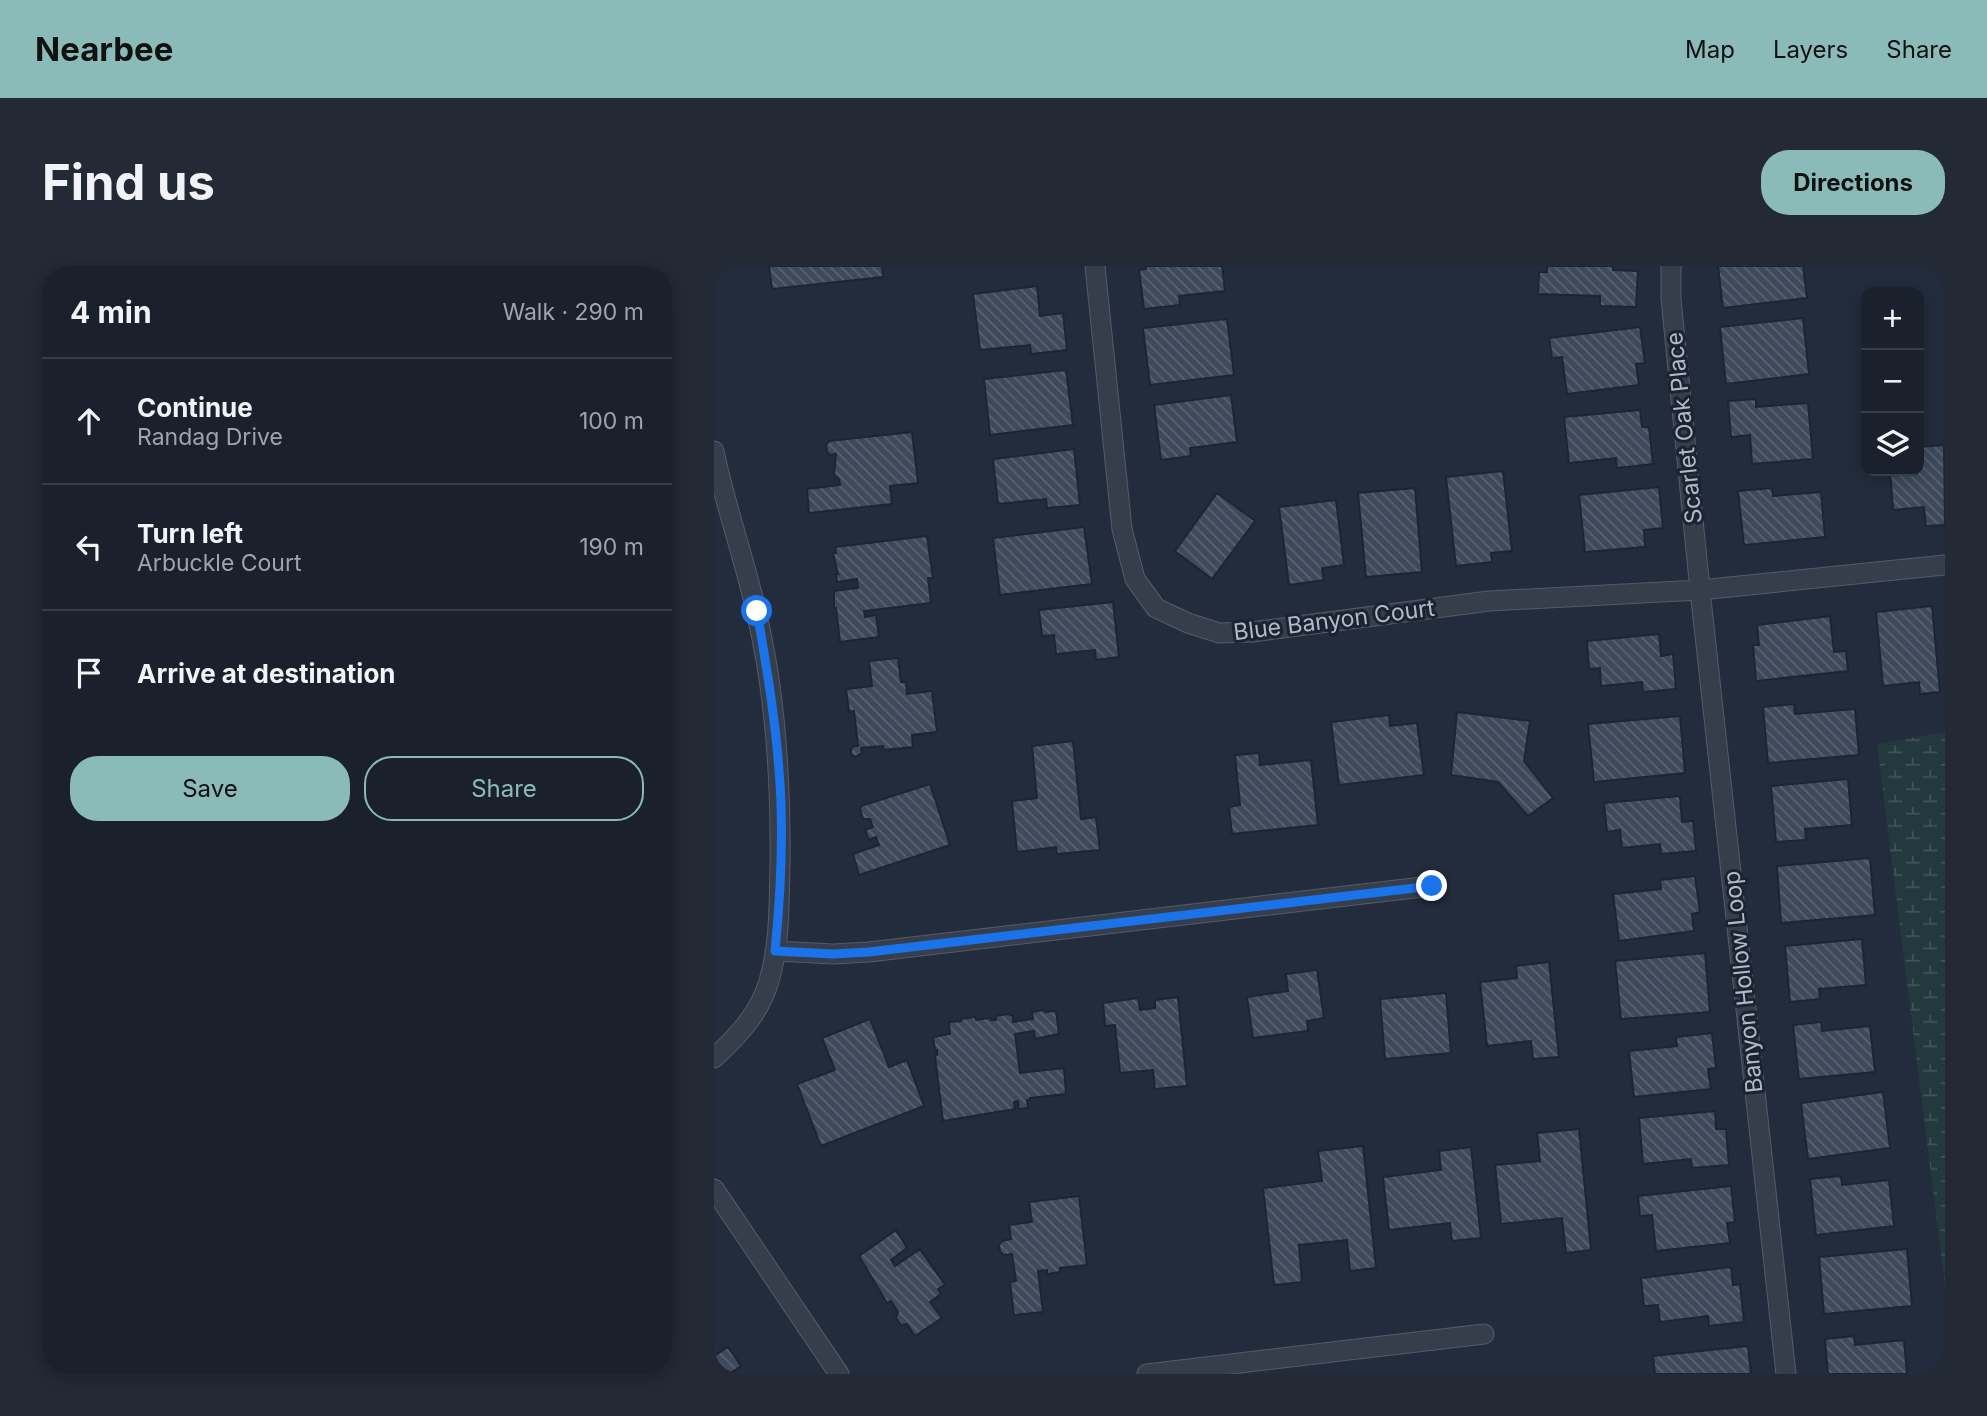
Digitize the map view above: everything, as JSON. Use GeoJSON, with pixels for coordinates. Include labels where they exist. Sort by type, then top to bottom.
{"type":"FeatureCollection","features":[{"type":"Feature","properties":{"kind":"street","name":"Blue Banyon Court"},"geometry":{"type":"LineString","coordinates":[[1095,266],[1122,529],[1135,579],[1156,608],[1188,623],[1219,633],[1252,632],[1489,601],[1700,590],[1945,565]]}},
{"type":"Feature","properties":{"kind":"street","name":"Scarlet Oak Place"},"geometry":{"type":"LineString","coordinates":[[1671,266],[1671,299],[1700,590]]}},
{"type":"Feature","properties":{"kind":"street"},"geometry":{"type":"LineString","coordinates":[[714,451],[757,611],[769,680],[780,784],[779,908],[769,984],[755,1013],[736,1039],[714,1058]]}},
{"type":"Feature","properties":{"kind":"street","name":"Banyon Hollow Loop"},"geometry":{"type":"LineString","coordinates":[[1700,590],[1786,1374]]}},
{"type":"Feature","properties":{"kind":"street"},"geometry":{"type":"LineString","coordinates":[[775,951],[833,954],[869,952],[1432,886]]}},
{"type":"Feature","properties":{"kind":"street"},"geometry":{"type":"LineString","coordinates":[[714,1189],[839,1374]]}},
{"type":"Feature","properties":{"kind":"street"},"geometry":{"type":"LineString","coordinates":[[1147,1374],[1484,1334]]}},
{"type":"Feature","properties":{"kind":"green space"},"geometry":{"type":"Polygon","coordinates":[[[1945,732],[1945,1285],[1877,744],[1945,732]]]}},
{"type":"Feature","properties":{"kind":"building"},"geometry":{"type":"Polygon","coordinates":[[[769,266],[882,266],[883,277],[772,289],[769,266]]]}},
{"type":"Feature","properties":{"kind":"building"},"geometry":{"type":"Polygon","coordinates":[[[1146,266],[1222,266],[1225,291],[1179,296],[1180,305],[1144,309],[1139,270],[1146,269],[1146,266]]]}},
{"type":"Feature","properties":{"kind":"building"},"geometry":{"type":"Polygon","coordinates":[[[1547,266],[1613,266],[1613,270],[1638,271],[1636,307],[1600,306],[1600,296],[1538,294],[1539,272],[1547,272],[1547,266]]]}},
{"type":"Feature","properties":{"kind":"building"},"geometry":{"type":"Polygon","coordinates":[[[1718,266],[1803,266],[1807,298],[1723,308],[1718,266]]]}},
{"type":"Feature","properties":{"kind":"building"},"geometry":{"type":"Polygon","coordinates":[[[1037,286],[1040,316],[1063,313],[1067,350],[1031,354],[1030,345],[980,350],[973,294],[1037,286]]]}},
{"type":"Feature","properties":{"kind":"building"},"geometry":{"type":"Polygon","coordinates":[[[1803,318],[1809,374],[1726,384],[1720,327],[1803,318]]]}},
{"type":"Feature","properties":{"kind":"building"},"geometry":{"type":"Polygon","coordinates":[[[1227,319],[1234,375],[1150,385],[1143,328],[1227,319]]]}},
{"type":"Feature","properties":{"kind":"building"},"geometry":{"type":"Polygon","coordinates":[[[1640,327],[1645,363],[1636,364],[1639,385],[1567,394],[1562,357],[1552,358],[1549,338],[1640,327]]]}},
{"type":"Feature","properties":{"kind":"building"},"geometry":{"type":"Polygon","coordinates":[[[1066,370],[1073,425],[990,435],[984,379],[1066,370]]]}},
{"type":"Feature","properties":{"kind":"building"},"geometry":{"type":"Polygon","coordinates":[[[1231,395],[1237,442],[1190,448],[1191,456],[1161,460],[1154,405],[1231,395]]]}},
{"type":"Feature","properties":{"kind":"building"},"geometry":{"type":"Polygon","coordinates":[[[1756,399],[1756,407],[1808,403],[1813,459],[1752,464],[1750,435],[1731,437],[1728,401],[1756,399]]]}},
{"type":"Feature","properties":{"kind":"building"},"geometry":{"type":"Polygon","coordinates":[[[1640,410],[1642,427],[1649,427],[1653,464],[1617,468],[1616,458],[1569,463],[1564,417],[1640,410]]]}},
{"type":"Feature","properties":{"kind":"building"},"geometry":{"type":"Polygon","coordinates":[[[912,432],[918,483],[890,486],[892,504],[809,513],[807,489],[840,485],[839,479],[834,475],[836,454],[830,455],[827,452],[826,445],[829,441],[912,432]]]}},
{"type":"Feature","properties":{"kind":"building"},"geometry":{"type":"Polygon","coordinates":[[[1944,445],[1945,525],[1926,526],[1924,507],[1893,510],[1890,476],[1924,476],[1924,447],[1944,445]]]}},
{"type":"Feature","properties":{"kind":"building"},"geometry":{"type":"Polygon","coordinates":[[[1074,449],[1080,505],[1047,508],[1046,499],[998,504],[993,459],[1074,449]]]}},
{"type":"Feature","properties":{"kind":"building"},"geometry":{"type":"Polygon","coordinates":[[[1503,471],[1512,551],[1491,553],[1492,562],[1456,566],[1446,477],[1503,471]]]}},
{"type":"Feature","properties":{"kind":"building"},"geometry":{"type":"Polygon","coordinates":[[[1659,487],[1663,528],[1644,530],[1645,547],[1585,552],[1579,495],[1659,487]]]}},
{"type":"Feature","properties":{"kind":"building"},"geometry":{"type":"Polygon","coordinates":[[[1415,488],[1422,572],[1366,577],[1358,493],[1415,488]]]}},
{"type":"Feature","properties":{"kind":"building"},"geometry":{"type":"Polygon","coordinates":[[[1772,488],[1773,496],[1821,492],[1825,537],[1744,545],[1738,491],[1772,488]]]}},
{"type":"Feature","properties":{"kind":"building"},"geometry":{"type":"Polygon","coordinates":[[[1217,493],[1255,521],[1212,579],[1175,551],[1217,493]]]}},
{"type":"Feature","properties":{"kind":"building"},"geometry":{"type":"Polygon","coordinates":[[[1336,500],[1344,565],[1322,568],[1324,580],[1289,585],[1279,507],[1336,500]]]}},
{"type":"Feature","properties":{"kind":"building"},"geometry":{"type":"Polygon","coordinates":[[[1084,527],[1092,584],[1000,595],[993,538],[1084,527]]]}},
{"type":"Feature","properties":{"kind":"building"},"geometry":{"type":"Polygon","coordinates":[[[927,536],[933,578],[928,578],[931,603],[864,611],[865,617],[876,615],[879,637],[840,642],[834,591],[858,588],[857,579],[837,582],[833,553],[836,553],[835,547],[927,536]]]}},
{"type":"Feature","properties":{"kind":"building"},"geometry":{"type":"Polygon","coordinates":[[[1113,602],[1119,657],[1096,660],[1095,650],[1056,654],[1054,635],[1042,636],[1039,610],[1113,602]]]}},
{"type":"Feature","properties":{"kind":"building"},"geometry":{"type":"Polygon","coordinates":[[[1932,606],[1940,692],[1920,694],[1919,682],[1883,686],[1876,612],[1932,606]]]}},
{"type":"Feature","properties":{"kind":"building"},"geometry":{"type":"Polygon","coordinates":[[[1830,616],[1834,652],[1846,651],[1848,671],[1756,681],[1753,645],[1759,645],[1757,625],[1830,616]]]}},
{"type":"Feature","properties":{"kind":"building"},"geometry":{"type":"Polygon","coordinates":[[[1659,634],[1661,656],[1673,654],[1676,689],[1643,692],[1642,682],[1601,686],[1600,668],[1589,669],[1587,641],[1659,634]]]}},
{"type":"Feature","properties":{"kind":"building"},"geometry":{"type":"Polygon","coordinates":[[[898,658],[901,682],[906,682],[907,694],[932,691],[937,732],[912,735],[913,747],[884,750],[883,746],[861,748],[862,753],[855,757],[851,754],[854,746],[858,746],[854,711],[849,712],[846,689],[872,686],[869,661],[898,658]]]}},
{"type":"Feature","properties":{"kind":"building"},"geometry":{"type":"Polygon","coordinates":[[[1794,704],[1795,714],[1855,709],[1859,755],[1768,763],[1763,707],[1794,704]]]}},
{"type":"Feature","properties":{"kind":"building"},"geometry":{"type":"Polygon","coordinates":[[[1457,712],[1530,721],[1524,761],[1553,798],[1528,816],[1498,782],[1451,775],[1457,712]]]}},
{"type":"Feature","properties":{"kind":"building"},"geometry":{"type":"Polygon","coordinates":[[[1389,715],[1390,726],[1417,723],[1424,775],[1339,785],[1331,722],[1389,715]]]}},
{"type":"Feature","properties":{"kind":"building"},"geometry":{"type":"Polygon","coordinates":[[[1680,716],[1685,773],[1594,782],[1588,724],[1680,716]]]}},
{"type":"Feature","properties":{"kind":"building"},"geometry":{"type":"Polygon","coordinates":[[[1073,741],[1081,819],[1096,817],[1100,850],[1057,854],[1056,847],[1017,852],[1012,801],[1037,798],[1032,746],[1073,741]]]}},
{"type":"Feature","properties":{"kind":"building"},"geometry":{"type":"Polygon","coordinates":[[[1259,753],[1260,765],[1311,760],[1318,825],[1232,834],[1229,807],[1240,805],[1235,755],[1259,753]]]}},
{"type":"Feature","properties":{"kind":"building"},"geometry":{"type":"Polygon","coordinates":[[[1848,779],[1852,825],[1805,829],[1806,840],[1776,842],[1771,786],[1848,779]]]}},
{"type":"Feature","properties":{"kind":"building"},"geometry":{"type":"Polygon","coordinates":[[[930,784],[950,845],[859,875],[853,854],[879,845],[876,837],[869,840],[865,830],[873,827],[870,819],[863,819],[861,806],[930,784]]]}},
{"type":"Feature","properties":{"kind":"building"},"geometry":{"type":"Polygon","coordinates":[[[1680,796],[1682,822],[1693,821],[1696,851],[1661,854],[1660,844],[1622,848],[1620,830],[1607,832],[1604,803],[1680,796]]]}},
{"type":"Feature","properties":{"kind":"building"},"geometry":{"type":"Polygon","coordinates":[[[1870,858],[1875,915],[1781,923],[1777,866],[1870,858]]]}},
{"type":"Feature","properties":{"kind":"building"},"geometry":{"type":"Polygon","coordinates":[[[1695,876],[1700,912],[1692,914],[1694,931],[1619,941],[1613,894],[1661,889],[1660,880],[1695,876]]]}},
{"type":"Feature","properties":{"kind":"building"},"geometry":{"type":"Polygon","coordinates":[[[1862,939],[1866,985],[1819,989],[1820,999],[1790,1002],[1785,946],[1862,939]]]}},
{"type":"Feature","properties":{"kind":"building"},"geometry":{"type":"Polygon","coordinates":[[[1705,953],[1710,1012],[1621,1019],[1615,961],[1705,953]]]}},
{"type":"Feature","properties":{"kind":"building"},"geometry":{"type":"Polygon","coordinates":[[[1549,962],[1559,1057],[1533,1059],[1531,1041],[1487,1046],[1480,982],[1517,978],[1516,966],[1549,962]]]}},
{"type":"Feature","properties":{"kind":"building"},"geometry":{"type":"Polygon","coordinates":[[[1317,970],[1324,1018],[1307,1021],[1308,1031],[1253,1038],[1247,997],[1288,991],[1286,974],[1317,970]]]}},
{"type":"Feature","properties":{"kind":"building"},"geometry":{"type":"Polygon","coordinates":[[[1446,993],[1451,1053],[1385,1059],[1380,999],[1446,993]]]}},
{"type":"Feature","properties":{"kind":"building"},"geometry":{"type":"Polygon","coordinates":[[[1178,997],[1187,1086],[1155,1089],[1153,1070],[1120,1073],[1115,1025],[1105,1026],[1103,1003],[1138,998],[1140,1010],[1155,1008],[1155,1000],[1178,997]]]}},
{"type":"Feature","properties":{"kind":"building"},"geometry":{"type":"Polygon","coordinates":[[[1056,1011],[1059,1034],[1035,1039],[1034,1031],[1015,1034],[1020,1073],[1064,1068],[1066,1094],[1030,1098],[1027,1100],[1028,1108],[1019,1109],[1018,1101],[1014,1102],[1015,1109],[943,1121],[935,1056],[937,1050],[933,1037],[950,1034],[949,1022],[961,1019],[975,1017],[976,1020],[996,1020],[996,1016],[1008,1014],[1013,1016],[1013,1022],[1033,1019],[1032,1012],[1056,1011]]]}},
{"type":"Feature","properties":{"kind":"building"},"geometry":{"type":"Polygon","coordinates":[[[870,1019],[889,1067],[907,1060],[924,1106],[821,1146],[797,1084],[835,1070],[822,1038],[870,1019]]]}},
{"type":"Feature","properties":{"kind":"building"},"geometry":{"type":"Polygon","coordinates":[[[1821,1022],[1822,1031],[1870,1026],[1875,1072],[1799,1079],[1793,1025],[1821,1022]]]}},
{"type":"Feature","properties":{"kind":"building"},"geometry":{"type":"Polygon","coordinates":[[[1712,1033],[1716,1068],[1708,1069],[1711,1089],[1634,1097],[1629,1051],[1677,1046],[1676,1037],[1712,1033]]]}},
{"type":"Feature","properties":{"kind":"building"},"geometry":{"type":"Polygon","coordinates":[[[1883,1092],[1890,1148],[1808,1159],[1801,1103],[1883,1092]]]}},
{"type":"Feature","properties":{"kind":"building"},"geometry":{"type":"Polygon","coordinates":[[[1715,1111],[1716,1129],[1726,1129],[1729,1165],[1692,1168],[1691,1159],[1643,1164],[1639,1118],[1715,1111]]]}},
{"type":"Feature","properties":{"kind":"building"},"geometry":{"type":"Polygon","coordinates":[[[1579,1129],[1591,1250],[1566,1253],[1562,1218],[1501,1224],[1495,1165],[1540,1161],[1537,1133],[1579,1129]]]}},
{"type":"Feature","properties":{"kind":"building"},"geometry":{"type":"Polygon","coordinates":[[[1363,1146],[1376,1268],[1350,1271],[1347,1240],[1299,1245],[1302,1282],[1274,1285],[1263,1188],[1322,1181],[1318,1151],[1363,1146]]]}},
{"type":"Feature","properties":{"kind":"building"},"geometry":{"type":"Polygon","coordinates":[[[1471,1147],[1481,1238],[1452,1241],[1450,1223],[1389,1230],[1383,1177],[1441,1170],[1439,1151],[1471,1147]]]}},
{"type":"Feature","properties":{"kind":"building"},"geometry":{"type":"Polygon","coordinates":[[[1841,1176],[1842,1185],[1889,1180],[1894,1226],[1816,1235],[1810,1179],[1841,1176]]]}},
{"type":"Feature","properties":{"kind":"building"},"geometry":{"type":"Polygon","coordinates":[[[1731,1186],[1735,1222],[1727,1223],[1730,1243],[1656,1251],[1652,1215],[1640,1216],[1638,1196],[1731,1186]]]}},
{"type":"Feature","properties":{"kind":"building"},"geometry":{"type":"Polygon","coordinates":[[[1079,1196],[1087,1265],[1060,1268],[1060,1272],[1047,1274],[1047,1270],[1038,1271],[1043,1312],[1014,1315],[1010,1282],[1016,1281],[1012,1254],[1004,1255],[1000,1252],[999,1245],[1002,1241],[1011,1239],[1009,1225],[1032,1222],[1029,1202],[1079,1196]]]}},
{"type":"Feature","properties":{"kind":"building"},"geometry":{"type":"Polygon","coordinates":[[[896,1230],[907,1248],[891,1260],[895,1266],[920,1249],[945,1285],[938,1289],[941,1294],[930,1302],[942,1318],[915,1336],[907,1324],[901,1325],[896,1318],[898,1312],[891,1301],[887,1303],[859,1256],[896,1230]]]}},
{"type":"Feature","properties":{"kind":"building"},"geometry":{"type":"Polygon","coordinates":[[[1907,1249],[1912,1306],[1824,1314],[1819,1257],[1907,1249]]]}},
{"type":"Feature","properties":{"kind":"building"},"geometry":{"type":"Polygon","coordinates":[[[1731,1267],[1733,1285],[1740,1284],[1744,1322],[1709,1326],[1708,1316],[1660,1322],[1658,1305],[1644,1306],[1641,1278],[1731,1267]]]}},
{"type":"Feature","properties":{"kind":"building"},"geometry":{"type":"Polygon","coordinates":[[[1854,1336],[1855,1345],[1904,1340],[1907,1374],[1828,1374],[1825,1339],[1854,1336]]]}},
{"type":"Feature","properties":{"kind":"building"},"geometry":{"type":"Polygon","coordinates":[[[1748,1346],[1751,1374],[1655,1374],[1653,1356],[1748,1346]]]}},
{"type":"Feature","properties":{"kind":"building"},"geometry":{"type":"Polygon","coordinates":[[[728,1347],[741,1366],[729,1374],[714,1374],[714,1356],[728,1347]]]}},
{"type":"Feature","properties":{"kind":"route"},"geometry":{"type":"LineString","coordinates":[[757,611],[769,680],[779,771],[779,908],[775,951],[833,954],[869,952],[1432,886]]}}]}
